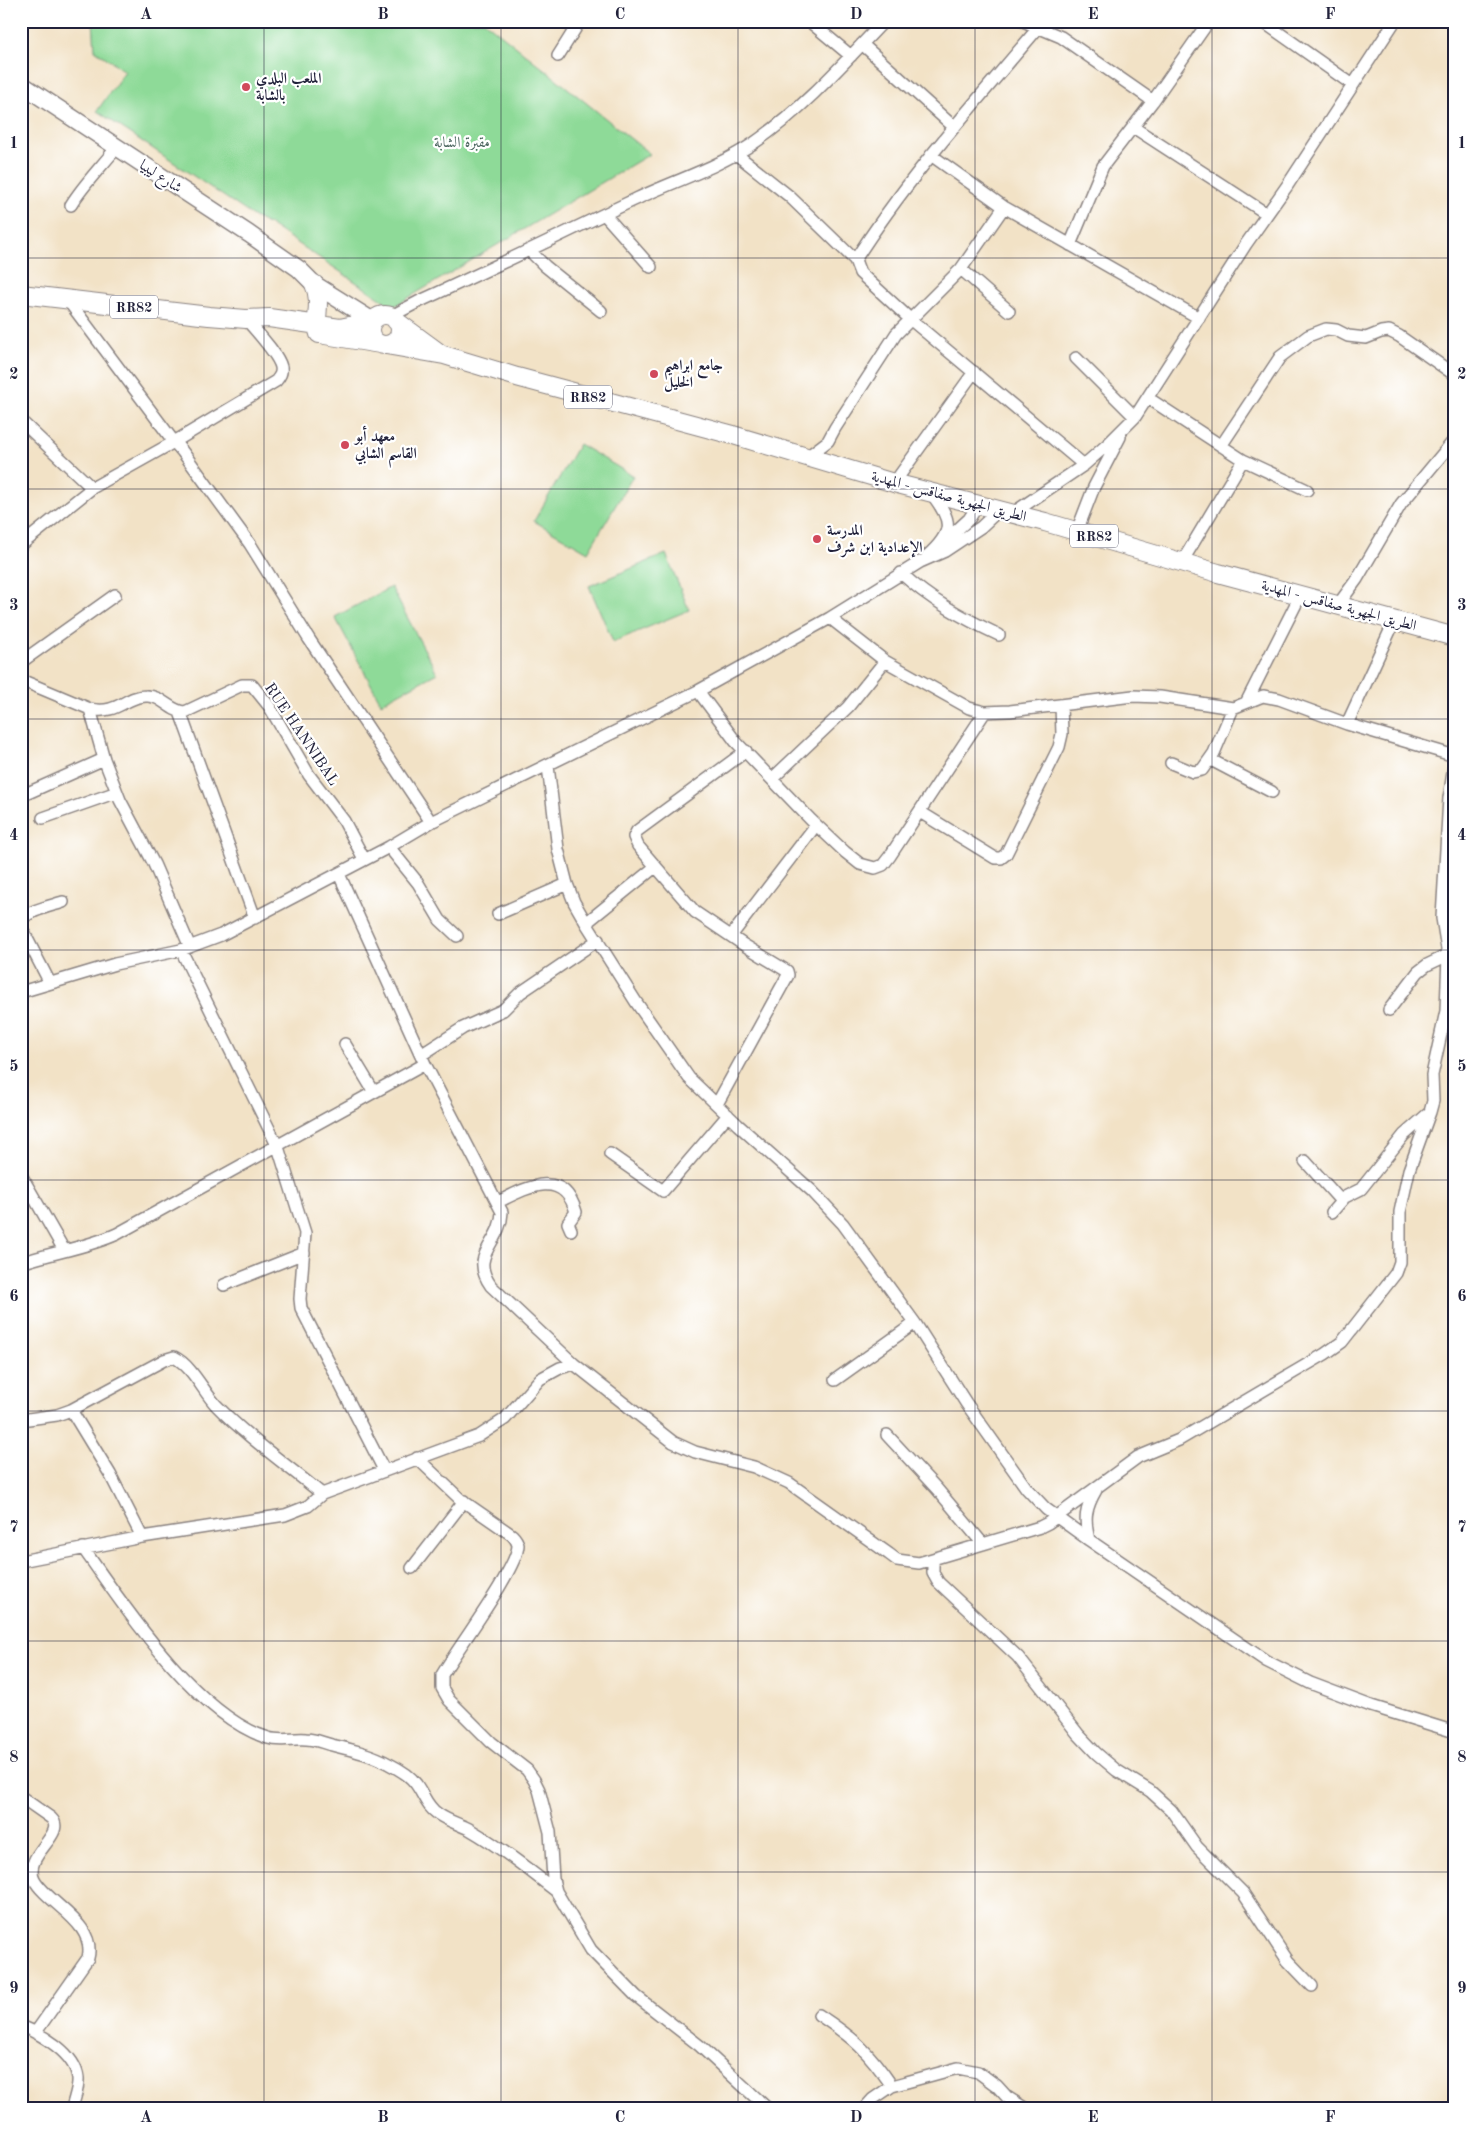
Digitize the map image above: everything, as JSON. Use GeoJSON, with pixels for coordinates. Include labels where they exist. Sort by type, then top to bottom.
{"type":"FeatureCollection","features":[{"type":"Feature","properties":{"kind":"main road","name":"شارع ليبيا"},"geometry":{"type":"LineString","coordinates":[[21,84],[249,234],[299,269],[314,284],[386,319]]}},
{"type":"Feature","properties":{"kind":"main road","name":"شارع ليبيا"},"geometry":{"type":"LineString","coordinates":[[299,269],[317,275],[386,319]]}},
{"type":"Feature","properties":{"kind":"main road"},"geometry":{"type":"LineString","coordinates":[[314,284],[319,302],[318,330]]}},
{"type":"Feature","properties":{"kind":"main road","name":"الطريق الجهوية صفاقس - المهدية"},"geometry":{"type":"LineString","coordinates":[[21,294],[246,319],[269,318],[383,345],[444,355],[894,483],[1077,531],[1455,637]]}},
{"type":"Feature","properties":{"kind":"main road","name":"الطريق الجهوية صفاقس - المهدية"},"geometry":{"type":"LineString","coordinates":[[318,330],[340,328],[386,319],[444,355]]}},
{"type":"Feature","properties":{"kind":"main road"},"geometry":{"type":"LineString","coordinates":[[386,319],[400,329],[394,342],[383,345],[373,339],[371,326],[386,319]]}},
{"type":"Feature","properties":{"kind":"street"},"geometry":{"type":"LineString","coordinates":[[558,56],[580,21]]}},
{"type":"Feature","properties":{"kind":"street"},"geometry":{"type":"LineString","coordinates":[[809,21],[851,56]]}},
{"type":"Feature","properties":{"kind":"street"},"geometry":{"type":"LineString","coordinates":[[386,319],[418,302],[736,154],[778,126],[851,56],[884,21]]}},
{"type":"Feature","properties":{"kind":"street"},"geometry":{"type":"LineString","coordinates":[[1023,21],[1061,37],[1153,101]]}},
{"type":"Feature","properties":{"kind":"street"},"geometry":{"type":"LineString","coordinates":[[1070,244],[1100,171],[1153,101],[1209,21]]}},
{"type":"Feature","properties":{"kind":"street"},"geometry":{"type":"LineString","coordinates":[[1262,21],[1353,85]]}},
{"type":"Feature","properties":{"kind":"street"},"geometry":{"type":"LineString","coordinates":[[21,992],[114,964],[185,948],[255,918],[389,847],[431,822],[698,692],[830,618],[920,562],[945,552],[1006,512],[1084,465],[1135,417],[1246,244],[1395,21]]}},
{"type":"Feature","properties":{"kind":"street"},"geometry":{"type":"LineString","coordinates":[[855,260],[878,224],[931,155],[1038,28]]}},
{"type":"Feature","properties":{"kind":"street"},"geometry":{"type":"LineString","coordinates":[[862,44],[954,128]]}},
{"type":"Feature","properties":{"kind":"street"},"geometry":{"type":"LineString","coordinates":[[1133,127],[1267,214]]}},
{"type":"Feature","properties":{"kind":"street"},"geometry":{"type":"LineString","coordinates":[[71,205],[80,191],[117,147]]}},
{"type":"Feature","properties":{"kind":"street"},"geometry":{"type":"LineString","coordinates":[[736,154],[789,196],[855,260],[860,273],[910,319],[1084,465]]}},
{"type":"Feature","properties":{"kind":"street"},"geometry":{"type":"LineString","coordinates":[[931,155],[1004,207],[1199,318]]}},
{"type":"Feature","properties":{"kind":"street"},"geometry":{"type":"LineString","coordinates":[[808,457],[828,441],[834,428],[896,334],[961,269],[1004,207]]}},
{"type":"Feature","properties":{"kind":"street"},"geometry":{"type":"LineString","coordinates":[[605,214],[651,267]]}},
{"type":"Feature","properties":{"kind":"street"},"geometry":{"type":"LineString","coordinates":[[530,251],[545,266],[601,311]]}},
{"type":"Feature","properties":{"kind":"street"},"geometry":{"type":"LineString","coordinates":[[961,269],[1009,311]]}},
{"type":"Feature","properties":{"kind":"street"},"geometry":{"type":"LineString","coordinates":[[67,299],[250,544],[309,639],[431,822]]}},
{"type":"Feature","properties":{"kind":"street"},"geometry":{"type":"LineString","coordinates":[[21,545],[92,488],[276,381],[282,374],[281,365],[246,319]]}},
{"type":"Feature","properties":{"kind":"street"},"geometry":{"type":"LineString","coordinates":[[1221,446],[1280,356],[1308,336],[1326,329],[1336,330],[1348,336],[1366,338],[1389,331],[1455,375]]}},
{"type":"Feature","properties":{"kind":"street"},"geometry":{"type":"LineString","coordinates":[[1076,358],[1135,417]]}},
{"type":"Feature","properties":{"kind":"street"},"geometry":{"type":"LineString","coordinates":[[894,483],[974,372]]}},
{"type":"Feature","properties":{"kind":"street"},"geometry":{"type":"LineString","coordinates":[[1148,398],[1243,460],[1307,490]]}},
{"type":"Feature","properties":{"kind":"street"},"geometry":{"type":"LineString","coordinates":[[21,421],[92,488]]}},
{"type":"Feature","properties":{"kind":"street"},"geometry":{"type":"LineString","coordinates":[[1077,531],[1094,487],[1126,427]]}},
{"type":"Feature","properties":{"kind":"street"},"geometry":{"type":"LineString","coordinates":[[1338,604],[1358,579],[1401,504],[1455,439]]}},
{"type":"Feature","properties":{"kind":"street"},"geometry":{"type":"LineString","coordinates":[[1182,562],[1243,460]]}},
{"type":"Feature","properties":{"kind":"street"},"geometry":{"type":"LineString","coordinates":[[931,493],[948,516],[948,527],[936,548]]}},
{"type":"Feature","properties":{"kind":"street"},"geometry":{"type":"LineString","coordinates":[[920,562],[970,519],[978,505]]}},
{"type":"Feature","properties":{"kind":"street"},"geometry":{"type":"LineString","coordinates":[[901,573],[919,590],[955,614],[999,635]]}},
{"type":"Feature","properties":{"kind":"street"},"geometry":{"type":"LineString","coordinates":[[1247,701],[1301,594]]}},
{"type":"Feature","properties":{"kind":"street"},"geometry":{"type":"LineString","coordinates":[[21,662],[115,595]]}},
{"type":"Feature","properties":{"kind":"street"},"geometry":{"type":"LineString","coordinates":[[830,618],[885,661],[969,708],[985,712],[1010,711],[1133,696],[1160,697],[1233,708],[1264,696],[1279,699],[1347,724],[1455,756]]}},
{"type":"Feature","properties":{"kind":"street"},"geometry":{"type":"LineString","coordinates":[[1347,724],[1395,620]]}},
{"type":"Feature","properties":{"kind":"street"},"geometry":{"type":"LineString","coordinates":[[773,778],[848,706],[885,661]]}},
{"type":"Feature","properties":{"kind":"street"},"geometry":{"type":"LineString","coordinates":[[21,680],[101,712],[114,709],[144,696],[157,697],[180,712],[255,918]]}},
{"type":"Feature","properties":{"kind":"street","name":"RUE HANNIBAL"},"geometry":{"type":"LineString","coordinates":[[180,712],[186,712],[242,685],[252,685],[269,706],[309,775],[344,821],[364,860]]}},
{"type":"Feature","properties":{"kind":"street"},"geometry":{"type":"LineString","coordinates":[[698,692],[736,742],[773,778],[816,825],[860,864],[875,868],[886,862],[985,712]]}},
{"type":"Feature","properties":{"kind":"street"},"geometry":{"type":"LineString","coordinates":[[920,812],[995,858],[1002,858],[1006,854],[1059,746],[1062,734],[1061,705]]}},
{"type":"Feature","properties":{"kind":"street"},"geometry":{"type":"LineString","coordinates":[[1171,762],[1196,773],[1202,770],[1211,760],[1233,708]]}},
{"type":"Feature","properties":{"kind":"street"},"geometry":{"type":"LineString","coordinates":[[90,709],[104,759],[117,792],[154,864],[185,948],[278,1147],[305,1233],[301,1308],[384,1470]]}},
{"type":"Feature","properties":{"kind":"street"},"geometry":{"type":"LineString","coordinates":[[716,1104],[788,975],[787,971],[695,912],[655,867],[635,842],[634,837],[637,831],[746,751]]}},
{"type":"Feature","properties":{"kind":"street"},"geometry":{"type":"LineString","coordinates":[[21,796],[104,759]]}},
{"type":"Feature","properties":{"kind":"street"},"geometry":{"type":"LineString","coordinates":[[1211,760],[1272,792]]}},
{"type":"Feature","properties":{"kind":"street"},"geometry":{"type":"LineString","coordinates":[[338,874],[423,1060],[502,1212],[502,1220],[482,1260],[484,1276],[491,1286],[574,1364],[673,1442],[695,1452],[754,1467],[789,1483],[898,1560],[919,1563],[1040,1528],[1138,1457],[1179,1440],[1326,1354],[1342,1342],[1399,1268],[1400,1212],[1410,1170],[1433,1101],[1432,1075],[1446,1011],[1448,955],[1442,918],[1455,760]]}},
{"type":"Feature","properties":{"kind":"street"},"geometry":{"type":"LineString","coordinates":[[548,766],[558,849],[574,902],[675,1058],[690,1078],[716,1104],[812,1191],[843,1224],[915,1323],[966,1403],[1027,1490],[1046,1509],[1057,1515],[1089,1540],[1247,1649],[1286,1672],[1371,1706],[1455,1732]]}},
{"type":"Feature","properties":{"kind":"street"},"geometry":{"type":"LineString","coordinates":[[43,818],[117,792]]}},
{"type":"Feature","properties":{"kind":"street"},"geometry":{"type":"LineString","coordinates":[[731,936],[816,825]]}},
{"type":"Feature","properties":{"kind":"street"},"geometry":{"type":"LineString","coordinates":[[389,847],[418,883],[440,920],[457,936]]}},
{"type":"Feature","properties":{"kind":"street"},"geometry":{"type":"LineString","coordinates":[[586,923],[655,867]]}},
{"type":"Feature","properties":{"kind":"street"},"geometry":{"type":"LineString","coordinates":[[498,914],[567,884]]}},
{"type":"Feature","properties":{"kind":"street"},"geometry":{"type":"LineString","coordinates":[[21,920],[23,917],[63,902]]}},
{"type":"Feature","properties":{"kind":"street"},"geometry":{"type":"LineString","coordinates":[[1442,918],[1455,925]]}},
{"type":"Feature","properties":{"kind":"street"},"geometry":{"type":"LineString","coordinates":[[21,928],[50,983]]}},
{"type":"Feature","properties":{"kind":"street"},"geometry":{"type":"LineString","coordinates":[[21,1263],[64,1250],[81,1248],[117,1234],[278,1147],[374,1092],[423,1060],[463,1028],[503,1010],[520,993],[598,940]]}},
{"type":"Feature","properties":{"kind":"street"},"geometry":{"type":"LineString","coordinates":[[1389,1010],[1418,972],[1427,965],[1448,955]]}},
{"type":"Feature","properties":{"kind":"street"},"geometry":{"type":"LineString","coordinates":[[345,1044],[374,1092]]}},
{"type":"Feature","properties":{"kind":"street"},"geometry":{"type":"LineString","coordinates":[[1332,1212],[1349,1194],[1361,1189],[1404,1135],[1430,1112]]}},
{"type":"Feature","properties":{"kind":"street"},"geometry":{"type":"LineString","coordinates":[[610,1154],[663,1191],[728,1115]]}},
{"type":"Feature","properties":{"kind":"street"},"geometry":{"type":"LineString","coordinates":[[1305,1161],[1341,1201]]}},
{"type":"Feature","properties":{"kind":"street"},"geometry":{"type":"LineString","coordinates":[[21,1175],[64,1250]]}},
{"type":"Feature","properties":{"kind":"street"},"geometry":{"type":"LineString","coordinates":[[498,1202],[520,1191],[545,1183],[562,1189],[574,1203],[576,1212],[568,1223],[571,1230]]}},
{"type":"Feature","properties":{"kind":"street"},"geometry":{"type":"LineString","coordinates":[[224,1285],[304,1253]]}},
{"type":"Feature","properties":{"kind":"street"},"geometry":{"type":"LineString","coordinates":[[835,1380],[915,1323]]}},
{"type":"Feature","properties":{"kind":"street"},"geometry":{"type":"LineString","coordinates":[[21,1420],[57,1415],[71,1410],[164,1360],[174,1357],[186,1367],[208,1395],[229,1417],[322,1494]]}},
{"type":"Feature","properties":{"kind":"street"},"geometry":{"type":"LineString","coordinates":[[21,1561],[142,1537],[285,1515],[303,1508],[322,1494],[417,1458],[462,1444],[493,1429],[505,1419],[540,1379],[554,1370],[574,1364]]}},
{"type":"Feature","properties":{"kind":"street"},"geometry":{"type":"LineString","coordinates":[[71,1410],[110,1474],[142,1537]]}},
{"type":"Feature","properties":{"kind":"street"},"geometry":{"type":"LineString","coordinates":[[887,1435],[937,1489],[983,1544]]}},
{"type":"Feature","properties":{"kind":"street"},"geometry":{"type":"LineString","coordinates":[[417,1458],[464,1501],[517,1540],[517,1551],[509,1571],[442,1675],[442,1688],[449,1700],[491,1742],[527,1770],[534,1780],[539,1790],[550,1832],[553,1879],[556,1890],[591,1950],[636,1996],[700,2046],[768,2109]]}},
{"type":"Feature","properties":{"kind":"street"},"geometry":{"type":"LineString","coordinates":[[1089,1540],[1085,1521],[1090,1501],[1098,1486]]}},
{"type":"Feature","properties":{"kind":"street"},"geometry":{"type":"LineString","coordinates":[[412,1568],[464,1501]]}},
{"type":"Feature","properties":{"kind":"street"},"geometry":{"type":"LineString","coordinates":[[83,1548],[158,1649],[178,1672],[225,1715],[244,1728],[269,1738],[317,1740],[354,1750],[389,1764],[411,1778],[429,1806],[438,1814],[468,1828],[556,1890]]}},
{"type":"Feature","properties":{"kind":"street"},"geometry":{"type":"LineString","coordinates":[[933,1560],[933,1573],[938,1582],[996,1634],[1018,1657],[1078,1734],[1106,1762],[1150,1791],[1171,1810],[1197,1848],[1243,1893],[1288,1961],[1312,1986]]}},
{"type":"Feature","properties":{"kind":"street"},"geometry":{"type":"LineString","coordinates":[[21,1797],[55,1822],[55,1829],[51,1837],[34,1861],[32,1868],[33,1876],[38,1884],[70,1914],[88,1941],[90,1949],[88,1958],[36,2032]]}},
{"type":"Feature","properties":{"kind":"street"},"geometry":{"type":"LineString","coordinates":[[819,2014],[859,2043],[892,2086]]}},
{"type":"Feature","properties":{"kind":"street"},"geometry":{"type":"LineString","coordinates":[[21,2026],[36,2032],[64,2054],[76,2070],[78,2087],[72,2109]]}},
{"type":"Feature","properties":{"kind":"street"},"geometry":{"type":"LineString","coordinates":[[864,2109],[873,2099],[892,2086],[946,2070],[966,2068],[978,2072],[997,2086],[1007,2097],[1026,2109]]}},
{"type":"Feature","properties":{"kind":"green space","name":"مقبرة الشابة"},"geometry":{"type":"Polygon","coordinates":[[[93,21],[484,21],[650,154],[393,307],[97,111],[125,71],[95,50],[93,21]]]}},
{"type":"Feature","properties":{"kind":"green space"},"geometry":{"type":"Polygon","coordinates":[[[579,444],[633,476],[588,552],[534,521],[579,444]]]}},
{"type":"Feature","properties":{"kind":"green space"},"geometry":{"type":"Polygon","coordinates":[[[666,554],[689,610],[613,642],[589,586],[666,554]]]}},
{"type":"Feature","properties":{"kind":"green space"},"geometry":{"type":"Polygon","coordinates":[[[391,587],[437,673],[381,703],[335,617],[391,587]]]}},
{"type":"Feature","properties":{"kind":"place","name":"الملعب البلدي بالشابة"},"geometry":{"type":"Point","coordinates":[246,87]}},
{"type":"Feature","properties":{"kind":"place","name":"جامع ابراهيم الخليل"},"geometry":{"type":"Point","coordinates":[654,374]}},
{"type":"Feature","properties":{"kind":"place","name":"معهد أبو القاسم الشابي"},"geometry":{"type":"Point","coordinates":[345,445]}},
{"type":"Feature","properties":{"kind":"place","name":"المدرسة الإعدادية ابن شرف"},"geometry":{"type":"Point","coordinates":[817,539]}}]}
